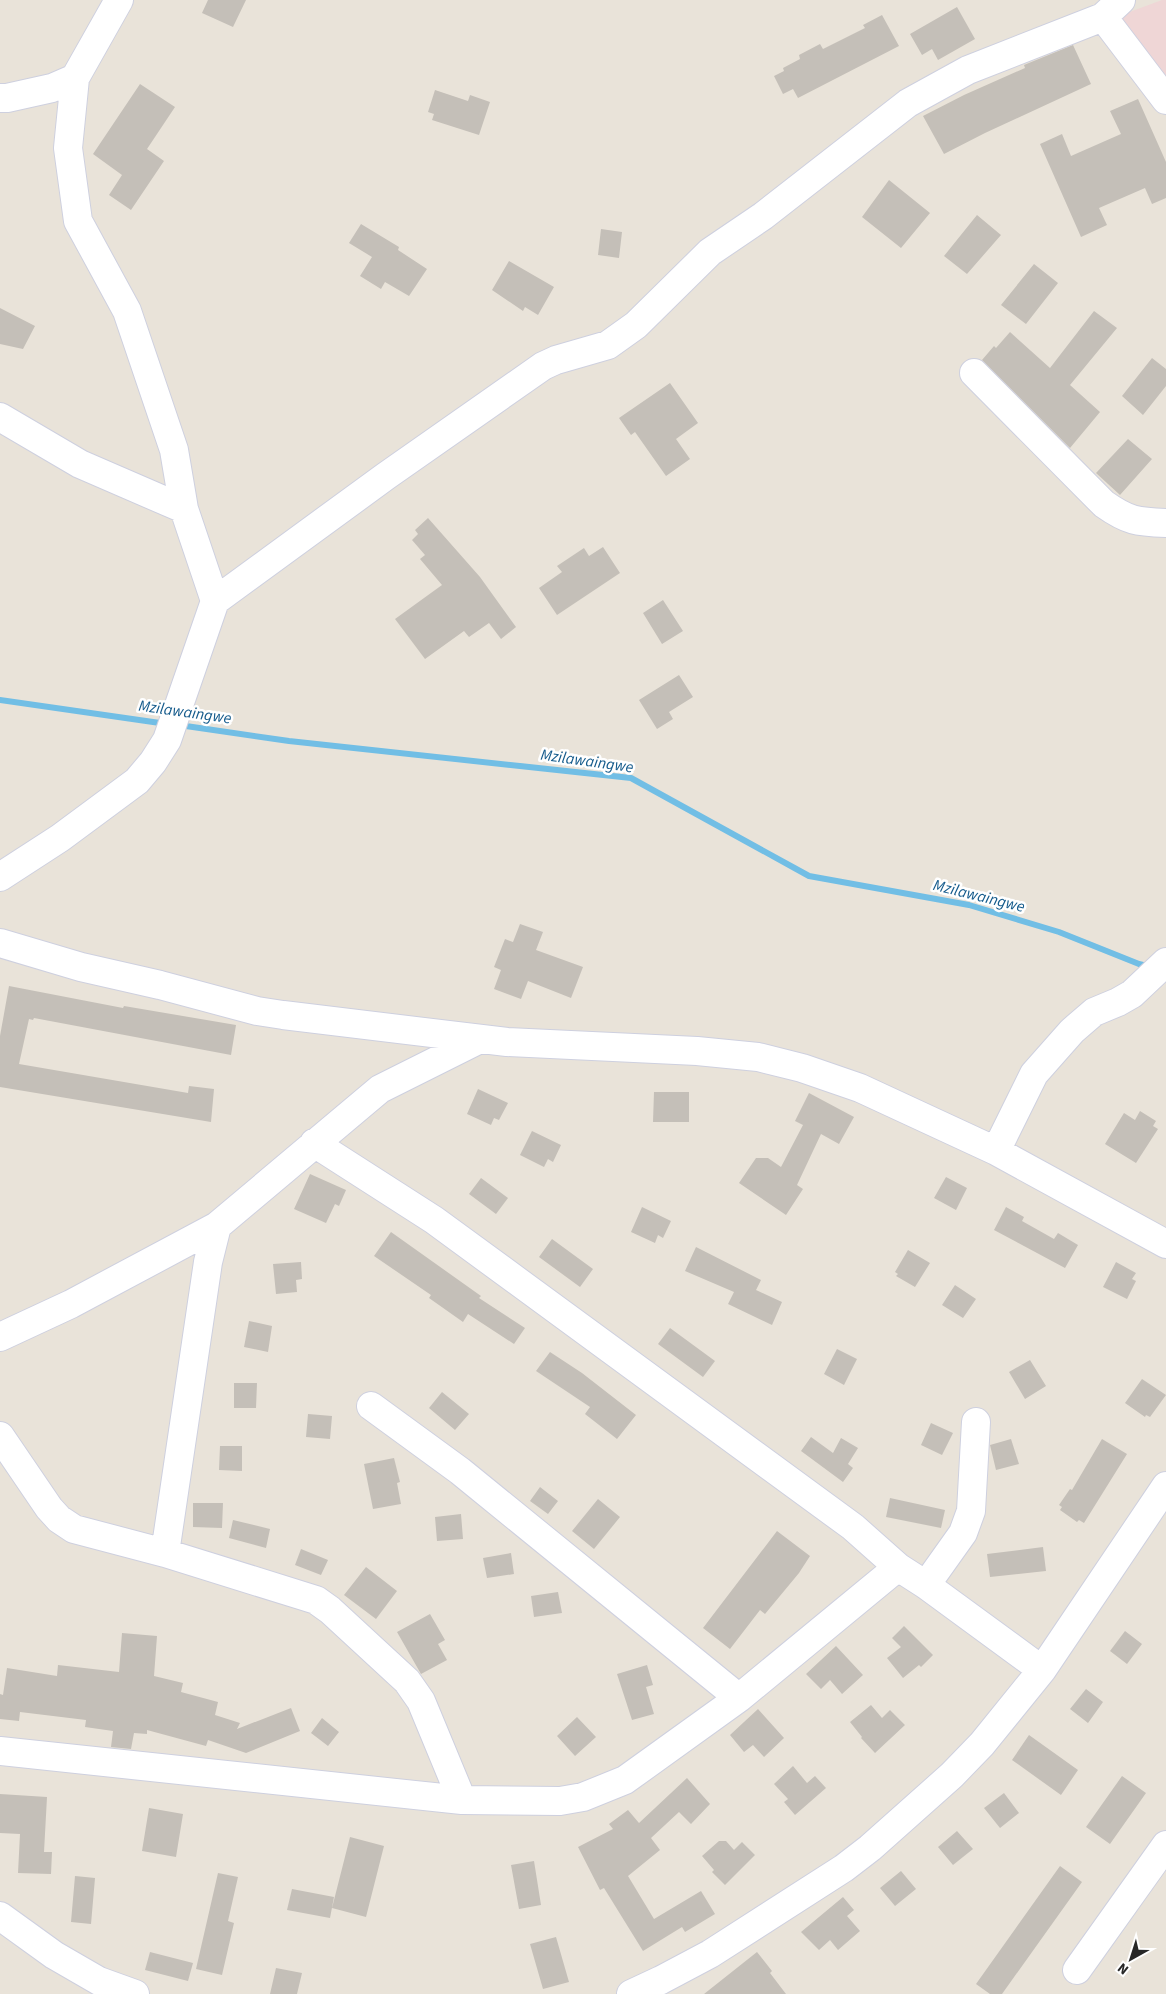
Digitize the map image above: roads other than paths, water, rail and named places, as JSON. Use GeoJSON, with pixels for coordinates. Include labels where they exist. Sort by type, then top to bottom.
{"type":"FeatureCollection","features":[{"type":"Feature","properties":{"kind":"street"},"geometry":{"type":"LineString","coordinates":[[118,0],[74,78],[68,148],[78,221],[127,311],[174,450],[184,509],[215,601]]}},
{"type":"Feature","properties":{"kind":"street"},"geometry":{"type":"LineString","coordinates":[[0,877],[60,838],[137,781],[154,762],[167,740],[215,601],[386,476],[543,366],[556,360],[608,345],[636,325],[710,252],[763,216],[908,103],[968,70],[1112,8],[1166,100]]}},
{"type":"Feature","properties":{"kind":"street"},"geometry":{"type":"LineString","coordinates":[[0,98],[52,88],[74,78]]}},
{"type":"Feature","properties":{"kind":"street"},"geometry":{"type":"LineString","coordinates":[[974,373],[1104,504],[1123,518],[1141,522],[1166,523]]}},
{"type":"Feature","properties":{"kind":"street"},"geometry":{"type":"LineString","coordinates":[[0,417],[80,464],[184,509]]}},
{"type":"Feature","properties":{"kind":"street"},"geometry":{"type":"LineString","coordinates":[[0,942],[81,967],[167,986],[257,1011],[309,1020],[507,1042],[697,1051],[758,1057],[802,1068],[860,1088],[996,1151],[1166,1244]]}},
{"type":"Feature","properties":{"kind":"street"},"geometry":{"type":"LineString","coordinates":[[996,1151],[1034,1074],[1072,1030],[1094,1012],[1132,994],[1166,962]]}},
{"type":"Feature","properties":{"kind":"street"},"geometry":{"type":"LineString","coordinates":[[0,1337],[72,1304],[217,1226],[380,1089],[480,1039]]}},
{"type":"Feature","properties":{"kind":"street"},"geometry":{"type":"LineString","coordinates":[[314,1143],[434,1220],[852,1527],[898,1566],[1042,1670]]}},
{"type":"Feature","properties":{"kind":"street"},"geometry":{"type":"LineString","coordinates":[[165,1553],[208,1262],[217,1226]]}},
{"type":"Feature","properties":{"kind":"street"},"geometry":{"type":"LineString","coordinates":[[371,1406],[460,1471],[740,1698]]}},
{"type":"Feature","properties":{"kind":"street"},"geometry":{"type":"LineString","coordinates":[[926,1585],[963,1533],[970,1517],[973,1498],[976,1422]]}},
{"type":"Feature","properties":{"kind":"street"},"geometry":{"type":"LineString","coordinates":[[0,1436],[49,1508],[74,1529],[165,1553],[316,1600],[330,1610],[390,1664],[407,1681],[422,1702],[462,1800]]}},
{"type":"Feature","properties":{"kind":"street"},"geometry":{"type":"LineString","coordinates":[[631,1994],[710,1954],[844,1868],[870,1848],[952,1775],[982,1744],[1042,1670],[1166,1486]]}},
{"type":"Feature","properties":{"kind":"street"},"geometry":{"type":"LineString","coordinates":[[0,1752],[462,1800],[560,1801],[583,1797],[624,1780],[740,1698],[898,1566]]}},
{"type":"Feature","properties":{"kind":"street"},"geometry":{"type":"LineString","coordinates":[[1077,1970],[1166,1845]]}},
{"type":"Feature","properties":{"kind":"street"},"geometry":{"type":"LineString","coordinates":[[0,1916],[54,1956],[99,1981],[135,1994]]}},
{"type":"Feature","properties":{"kind":"waterway","name":"Mzilawaingwe"},"geometry":{"type":"LineString","coordinates":[[0,700],[167,724]]}},
{"type":"Feature","properties":{"kind":"waterway","name":"Mzilawaingwe"},"geometry":{"type":"LineString","coordinates":[[179,725],[289,741],[631,778],[809,876],[969,905],[1059,932],[1151,967]]}}]}
